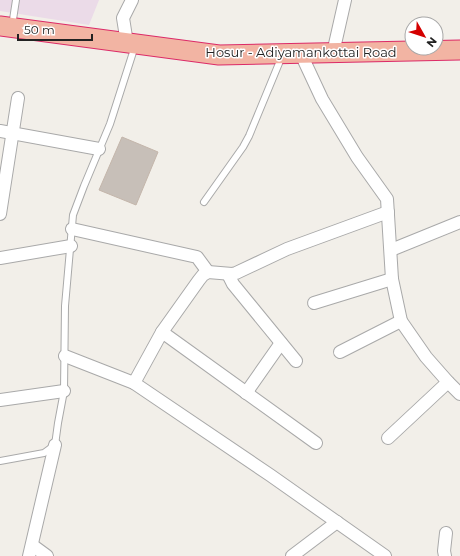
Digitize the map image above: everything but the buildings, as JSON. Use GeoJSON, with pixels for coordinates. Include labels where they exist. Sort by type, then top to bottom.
{"type":"FeatureCollection","features":[{"type":"Feature","properties":{"kind":"highway","name":"Hosur - Adiyamankottai Road"},"geometry":{"type":"LineString","coordinates":[[6,27],[219,55],[460,50]]}},
{"type":"Feature","properties":{"kind":"street"},"geometry":{"type":"LineString","coordinates":[[131,44],[124,18],[132,0]]}},
{"type":"Feature","properties":{"kind":"street"},"geometry":{"type":"LineString","coordinates":[[333,53],[345,0]]}},
{"type":"Feature","properties":{"kind":"street"},"geometry":{"type":"LineString","coordinates":[[301,54],[322,99],[357,157],[387,199],[392,279],[401,321],[426,357],[460,394]]}},
{"type":"Feature","properties":{"kind":"street"},"geometry":{"type":"LineString","coordinates":[[0,214],[14,134],[18,98]]}},
{"type":"Feature","properties":{"kind":"street"},"geometry":{"type":"LineString","coordinates":[[0,131],[99,149]]}},
{"type":"Feature","properties":{"kind":"street"},"geometry":{"type":"LineString","coordinates":[[134,383],[162,332],[203,275],[208,272],[228,274],[236,273],[287,249],[388,212]]}},
{"type":"Feature","properties":{"kind":"street"},"geometry":{"type":"LineString","coordinates":[[391,250],[460,222]]}},
{"type":"Feature","properties":{"kind":"street"},"geometry":{"type":"LineString","coordinates":[[72,229],[197,257],[208,272]]}},
{"type":"Feature","properties":{"kind":"street"},"geometry":{"type":"LineString","coordinates":[[0,258],[71,246]]}},
{"type":"Feature","properties":{"kind":"street"},"geometry":{"type":"LineString","coordinates":[[228,274],[233,284],[296,362]]}},
{"type":"Feature","properties":{"kind":"street"},"geometry":{"type":"LineString","coordinates":[[314,304],[392,279]]}},
{"type":"Feature","properties":{"kind":"street"},"geometry":{"type":"LineString","coordinates":[[340,352],[401,321]]}},
{"type":"Feature","properties":{"kind":"street"},"geometry":{"type":"LineString","coordinates":[[162,332],[316,443]]}},
{"type":"Feature","properties":{"kind":"street"},"geometry":{"type":"LineString","coordinates":[[246,393],[281,343]]}},
{"type":"Feature","properties":{"kind":"street"},"geometry":{"type":"LineString","coordinates":[[65,356],[134,383],[270,475],[384,556]]}},
{"type":"Feature","properties":{"kind":"street"},"geometry":{"type":"LineString","coordinates":[[388,438],[448,382]]}},
{"type":"Feature","properties":{"kind":"street"},"geometry":{"type":"LineString","coordinates":[[0,400],[64,391]]}},
{"type":"Feature","properties":{"kind":"street"},"geometry":{"type":"LineString","coordinates":[[47,556],[31,550],[55,445]]}},
{"type":"Feature","properties":{"kind":"street"},"geometry":{"type":"LineString","coordinates":[[292,556],[337,522]]}},
{"type":"Feature","properties":{"kind":"street"},"geometry":{"type":"LineString","coordinates":[[445,556],[444,551],[446,533]]}},
{"type":"Feature","properties":{"kind":"lane"},"geometry":{"type":"LineString","coordinates":[[6,27],[16,0]]}},
{"type":"Feature","properties":{"kind":"lane"},"geometry":{"type":"LineString","coordinates":[[0,461],[44,453],[55,445],[64,391],[65,306],[73,215],[110,124],[131,44]]}},
{"type":"Feature","properties":{"kind":"lane"},"geometry":{"type":"LineString","coordinates":[[204,202],[243,147],[249,136],[282,54]]}},
{"type":"Feature","properties":{"kind":"shaded area"},"geometry":{"type":"Polygon","coordinates":[[[0,0],[99,0],[89,25],[0,11],[0,0]]]}}]}
